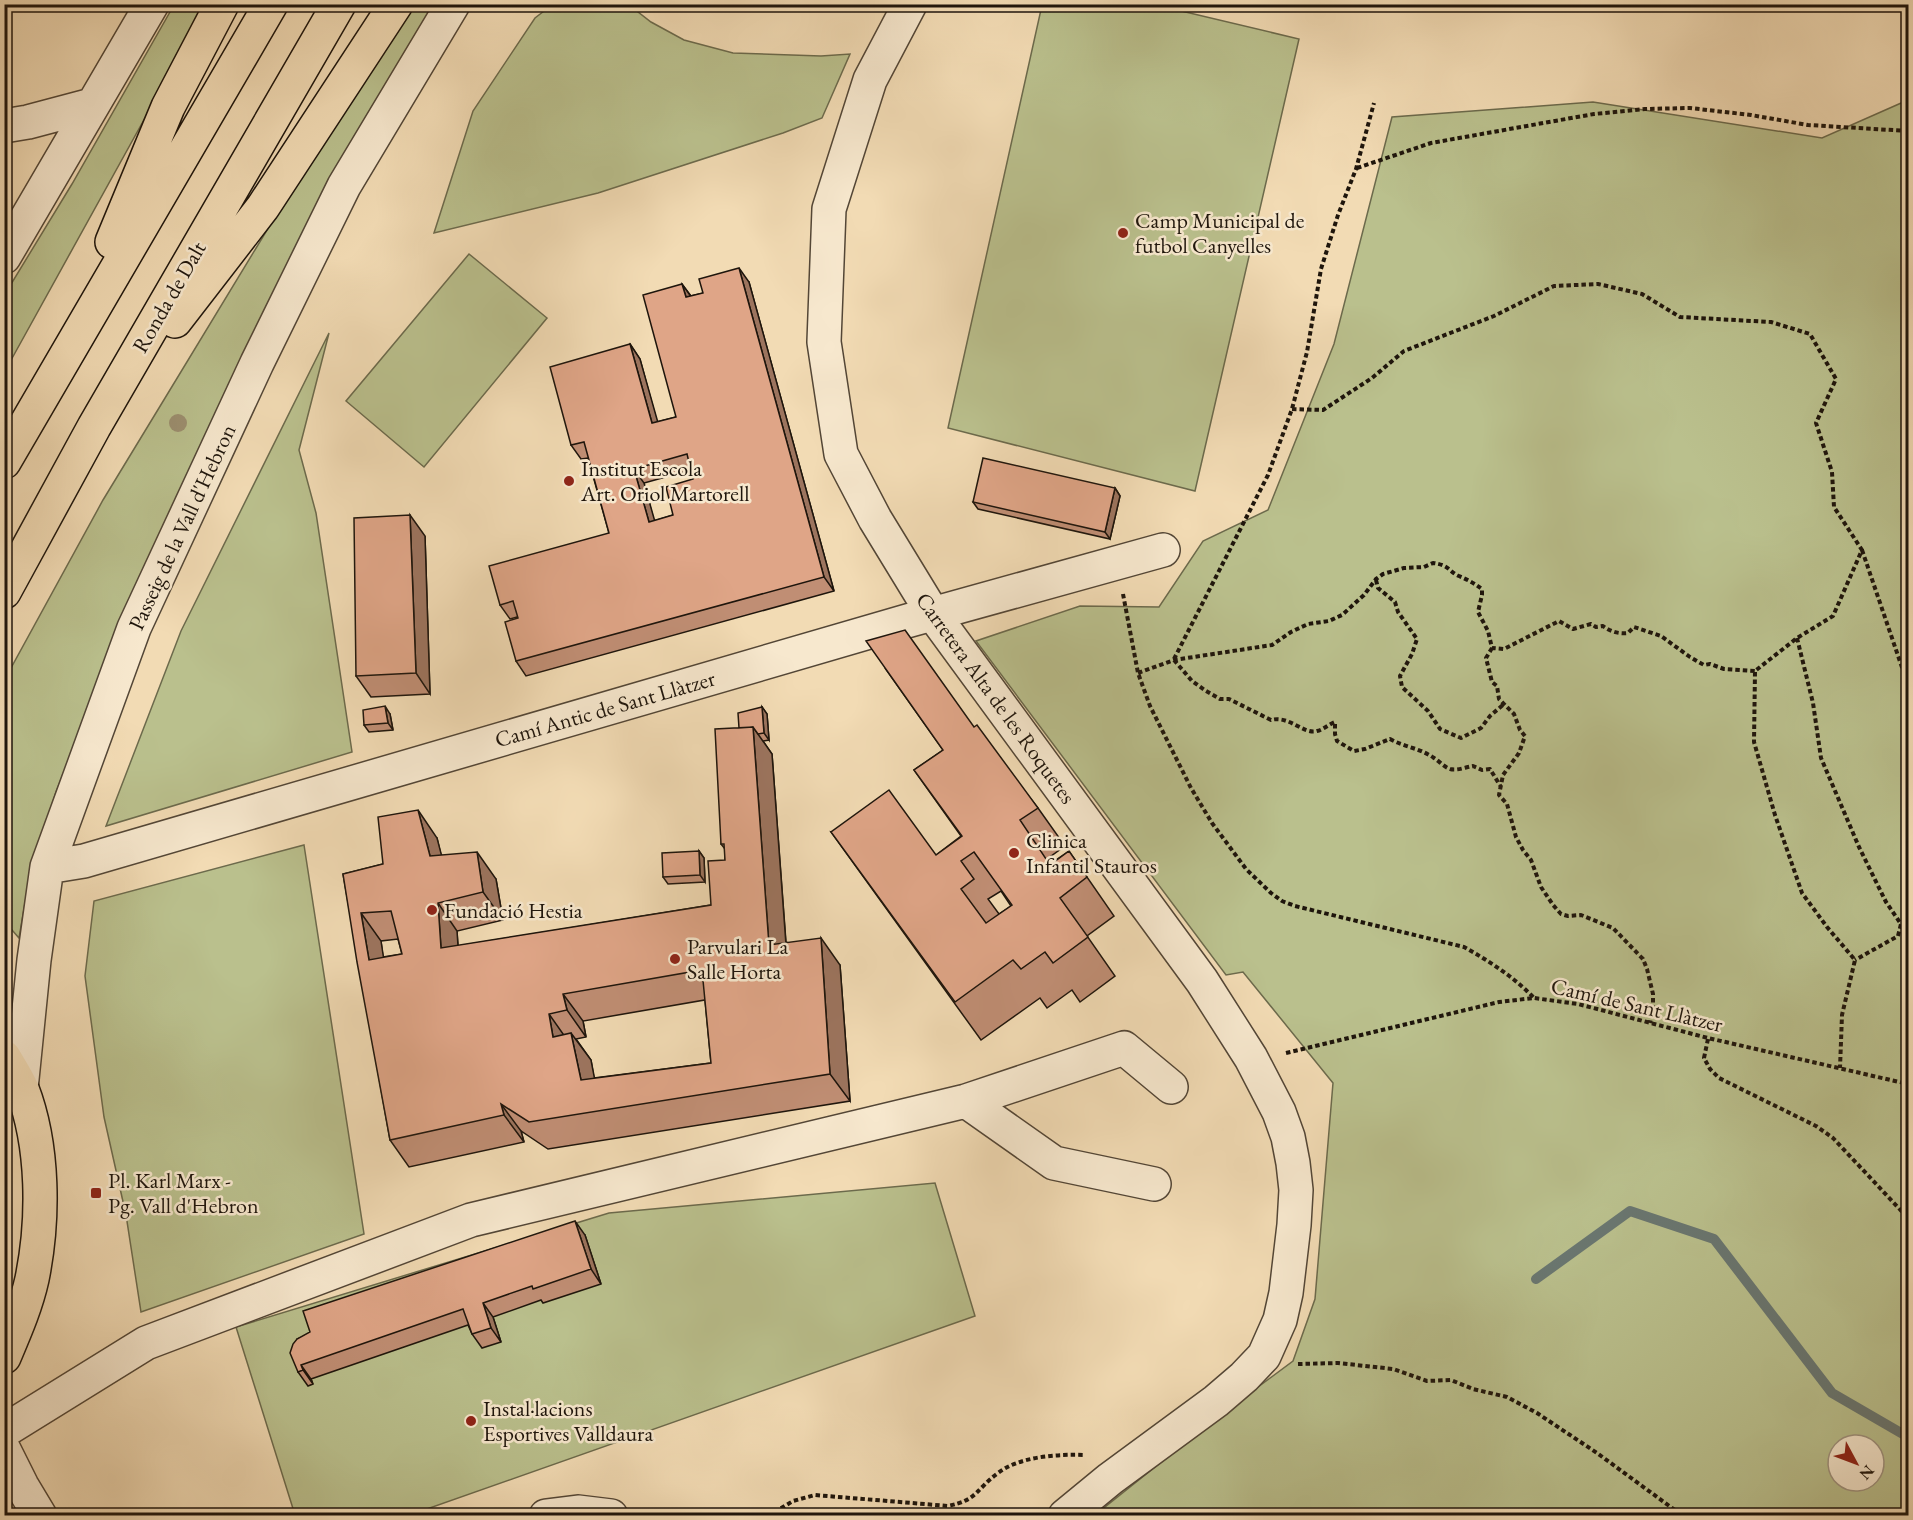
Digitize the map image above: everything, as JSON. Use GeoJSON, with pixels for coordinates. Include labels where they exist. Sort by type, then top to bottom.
{"type":"FeatureCollection","features":[{"type":"Feature","properties":{"kind":"main road"},"geometry":{"type":"LineString","coordinates":[[67,353],[168,107],[222,4]]}},
{"type":"Feature","properties":{"kind":"main road"},"geometry":{"type":"LineString","coordinates":[[4,462],[271,4]]}},
{"type":"Feature","properties":{"kind":"main road","name":"Ronda de Dalt"},"geometry":{"type":"LineString","coordinates":[[4,592],[94,427],[339,4]]}},
{"type":"Feature","properties":{"kind":"main road"},"geometry":{"type":"LineString","coordinates":[[94,427],[263,207],[396,4]]}},
{"type":"Feature","properties":{"kind":"main road"},"geometry":{"type":"LineString","coordinates":[[4,1057],[21,1089],[29,1115],[40,1195],[38,1238],[31,1280],[20,1321],[4,1357]]}},
{"type":"Feature","properties":{"kind":"street"},"geometry":{"type":"LineString","coordinates":[[4,257],[152,4]]}},
{"type":"Feature","properties":{"kind":"street","name":"Passeig de la Vall d'Hebron"},"geometry":{"type":"LineString","coordinates":[[21,1089],[34,960],[47,867],[134,628],[252,374],[344,186],[453,4]]}},
{"type":"Feature","properties":{"kind":"street","name":"Carretera Alta de les Roquetes"},"geometry":{"type":"LineString","coordinates":[[910,4],[870,80],[829,209],[824,342],[841,454],[875,519],[933,614],[1202,981],[1251,1058],[1279,1112],[1288,1137],[1296,1190],[1286,1293],[1280,1320],[1264,1356],[1216,1401],[1065,1515]]}},
{"type":"Feature","properties":{"kind":"street"},"geometry":{"type":"LineString","coordinates":[[4,126],[92,105]]}},
{"type":"Feature","properties":{"kind":"street","name":"Camí Antic de Sant Llàtzer"},"geometry":{"type":"LineString","coordinates":[[47,867],[84,861],[933,614],[1163,550]]}},
{"type":"Feature","properties":{"kind":"street"},"geometry":{"type":"LineString","coordinates":[[4,1431],[146,1343],[471,1220],[966,1101],[1124,1048],[1171,1088]]}},
{"type":"Feature","properties":{"kind":"street"},"geometry":{"type":"LineString","coordinates":[[966,1101],[1054,1163],[1154,1184]]}},
{"type":"Feature","properties":{"kind":"street"},"geometry":{"type":"LineString","coordinates":[[4,1450],[40,1515]]}},
{"type":"Feature","properties":{"kind":"street"},"geometry":{"type":"LineString","coordinates":[[546,1515],[578,1512],[611,1515]]}},
{"type":"Feature","properties":{"kind":"path"},"geometry":{"type":"LineString","coordinates":[[1174,660],[1268,475],[1292,409],[1307,352],[1321,268],[1356,169],[1374,102]]}},
{"type":"Feature","properties":{"kind":"path"},"geometry":{"type":"LineString","coordinates":[[1356,169],[1431,142],[1593,114],[1645,109],[1690,108],[1808,125],[1908,131]]}},
{"type":"Feature","properties":{"kind":"path"},"geometry":{"type":"LineString","coordinates":[[1292,409],[1323,410],[1372,378],[1404,351],[1494,316],[1554,286],[1598,284],[1642,294],[1680,317],[1771,322],[1810,334],[1836,379],[1816,423],[1832,472],[1834,507],[1862,550],[1908,685]]}},
{"type":"Feature","properties":{"kind":"path"},"geometry":{"type":"LineString","coordinates":[[1492,648],[1504,649],[1559,621],[1573,629],[1591,624],[1596,627],[1604,626],[1611,632],[1624,634],[1634,627],[1661,636],[1670,645],[1704,664],[1724,669],[1755,670],[1797,638],[1833,616],[1862,550]]}},
{"type":"Feature","properties":{"kind":"path"},"geometry":{"type":"LineString","coordinates":[[1138,673],[1174,660],[1272,645],[1308,624],[1329,621],[1342,615],[1383,574],[1404,568],[1424,567],[1433,562],[1449,567],[1457,576],[1466,578],[1482,589],[1478,612],[1488,631],[1492,648],[1486,658],[1492,682],[1497,686],[1499,699],[1514,714],[1525,736],[1520,753],[1503,775],[1499,795],[1507,804],[1516,837],[1531,860],[1540,887],[1561,914],[1581,915],[1613,928],[1643,959],[1653,994],[1650,1023]]}},
{"type":"Feature","properties":{"kind":"path"},"geometry":{"type":"LineString","coordinates":[[1116,564],[1138,673],[1154,715],[1191,788],[1246,869],[1271,893],[1295,906],[1464,947],[1521,984],[1534,998]]}},
{"type":"Feature","properties":{"kind":"path"},"geometry":{"type":"LineString","coordinates":[[1376,579],[1378,588],[1395,602],[1398,612],[1417,639],[1400,676],[1402,687],[1428,711],[1440,729],[1461,738],[1481,728],[1490,716],[1504,704]]}},
{"type":"Feature","properties":{"kind":"path"},"geometry":{"type":"LineString","coordinates":[[1797,638],[1814,703],[1821,758],[1859,847],[1886,902],[1901,924],[1898,936],[1855,960],[1842,1015],[1840,1068]]}},
{"type":"Feature","properties":{"kind":"path"},"geometry":{"type":"LineString","coordinates":[[1174,660],[1192,681],[1206,691],[1220,699],[1229,699],[1271,720],[1289,721],[1309,731],[1317,731],[1335,722],[1337,741],[1354,751],[1390,739],[1423,751],[1448,769],[1473,765],[1482,770],[1490,769],[1502,787]]}},
{"type":"Feature","properties":{"kind":"path"},"geometry":{"type":"LineString","coordinates":[[1755,670],[1754,742],[1775,815],[1802,893],[1855,960]]}},
{"type":"Feature","properties":{"kind":"path","name":"Camí de Sant Llàtzer"},"geometry":{"type":"LineString","coordinates":[[1251,1058],[1278,1055],[1499,1002],[1534,998],[1578,1004],[1708,1038],[1908,1084]]}},
{"type":"Feature","properties":{"kind":"path"},"geometry":{"type":"LineString","coordinates":[[1708,1038],[1704,1058],[1719,1078],[1816,1126],[1833,1138],[1908,1218]]}},
{"type":"Feature","properties":{"kind":"path"},"geometry":{"type":"LineString","coordinates":[[1264,1356],[1280,1364],[1338,1363],[1393,1369],[1427,1382],[1451,1380],[1473,1389],[1507,1396],[1597,1453],[1683,1515]]}},
{"type":"Feature","properties":{"kind":"path"},"geometry":{"type":"LineString","coordinates":[[768,1515],[794,1501],[815,1495],[948,1506],[962,1503],[975,1495],[998,1472],[1017,1464],[1040,1457],[1092,1456],[1084,1463]]}},
{"type":"Feature","properties":{"kind":"green space"},"geometry":{"type":"Polygon","coordinates":[[[174,5],[206,5],[5,371],[5,294],[72,184],[174,5]]]}},
{"type":"Feature","properties":{"kind":"green space"},"geometry":{"type":"Polygon","coordinates":[[[411,5],[436,5],[115,643],[56,792],[28,886],[19,938],[5,922],[5,679],[103,500],[281,207],[411,5]]]}},
{"type":"Feature","properties":{"kind":"green space"},"geometry":{"type":"Polygon","coordinates":[[[552,5],[629,5],[651,22],[684,40],[733,53],[821,56],[850,54],[822,118],[783,133],[598,193],[434,233],[473,111],[535,18],[552,5]]]}},
{"type":"Feature","properties":{"kind":"green space","name":"Camp Municipal de futbol Canyelles"},"geometry":{"type":"Polygon","coordinates":[[[1042,5],[1156,5],[1299,39],[1195,491],[948,428],[1042,5]]]}},
{"type":"Feature","properties":{"kind":"green space"},"geometry":{"type":"Polygon","coordinates":[[[1908,100],[1908,1515],[1095,1515],[1219,1416],[1293,1361],[1315,1299],[1333,1083],[1243,972],[1226,975],[976,641],[1080,606],[1159,607],[1203,541],[1268,510],[1334,344],[1392,117],[1593,102],[1822,138],[1908,100]]]}},
{"type":"Feature","properties":{"kind":"green space"},"geometry":{"type":"Polygon","coordinates":[[[469,254],[547,318],[424,467],[346,401],[469,254]]]}},
{"type":"Feature","properties":{"kind":"green space"},"geometry":{"type":"Polygon","coordinates":[[[329,333],[299,450],[316,513],[352,752],[106,826],[181,631],[329,333]]]}},
{"type":"Feature","properties":{"kind":"green space"},"geometry":{"type":"Polygon","coordinates":[[[304,845],[364,1234],[141,1312],[126,1215],[104,1117],[85,976],[94,901],[304,845]]]}},
{"type":"Feature","properties":{"kind":"green space","name":"Instal·lacions Esportives Valldaura"},"geometry":{"type":"Polygon","coordinates":[[[935,1183],[975,1316],[407,1516],[295,1515],[236,1327],[609,1213],[935,1183]]]}},
{"type":"Feature","properties":{"kind":"building"},"geometry":{"type":"Polygon","coordinates":[[[739,268],[824,577],[516,661],[505,622],[518,618],[513,601],[500,605],[489,566],[609,533],[584,442],[571,445],[550,367],[630,344],[652,423],[676,417],[643,295],[682,284],[686,297],[703,293],[699,279],[739,268]],[[687,454],[634,469],[649,522],[673,515],[666,487],[693,479],[687,454]]]}},
{"type":"Feature","properties":{"kind":"building"},"geometry":{"type":"Polygon","coordinates":[[[983,458],[1115,488],[1105,532],[973,502],[983,458]]]}},
{"type":"Feature","properties":{"kind":"building"},"geometry":{"type":"Polygon","coordinates":[[[410,515],[416,673],[356,676],[354,518],[410,515]]]}},
{"type":"Feature","properties":{"kind":"building","name":"Clinica Infantil Stauros"},"geometry":{"type":"Polygon","coordinates":[[[905,630],[974,727],[977,725],[1038,808],[1020,820],[1050,865],[1069,851],[1087,877],[1060,898],[1088,937],[1053,963],[1045,952],[1021,969],[1013,960],[955,1002],[831,832],[889,790],[936,855],[962,836],[914,770],[943,750],[866,641],[905,630]],[[974,852],[961,861],[974,879],[961,889],[986,923],[1012,905],[974,852]]]}},
{"type":"Feature","properties":{"kind":"building"},"geometry":{"type":"Polygon","coordinates":[[[385,706],[388,723],[364,725],[363,710],[385,706]]]}},
{"type":"Feature","properties":{"kind":"building"},"geometry":{"type":"Polygon","coordinates":[[[762,707],[764,733],[758,734],[753,727],[739,728],[738,713],[762,707]]]}},
{"type":"Feature","properties":{"kind":"building","name":"Parvulari La Salle Horta"},"geometry":{"type":"Polygon","coordinates":[[[753,727],[769,945],[821,938],[830,1074],[529,1122],[501,1104],[504,1115],[390,1140],[343,874],[383,864],[378,817],[418,810],[430,856],[477,852],[483,892],[438,903],[441,948],[711,905],[708,861],[725,860],[724,844],[721,844],[715,729],[753,727]],[[391,911],[361,913],[369,960],[402,954],[391,911]],[[702,970],[563,994],[567,1010],[549,1014],[553,1037],[571,1033],[581,1080],[711,1063],[702,970]]]}},
{"type":"Feature","properties":{"kind":"building"},"geometry":{"type":"Polygon","coordinates":[[[699,851],[700,875],[663,877],[662,853],[699,851]]]}},
{"type":"Feature","properties":{"kind":"building"},"geometry":{"type":"Polygon","coordinates":[[[575,1221],[591,1269],[483,1303],[491,1328],[472,1334],[463,1309],[301,1365],[303,1370],[298,1372],[290,1353],[297,1339],[310,1332],[303,1311],[575,1221]]]}},
{"type":"Feature","properties":{"kind":"waterway"},"geometry":{"type":"LineString","coordinates":[[1536,1279],[1630,1211],[1714,1239],[1832,1393],[1908,1437]]}},
{"type":"Feature","properties":{"kind":"place","name":"Camp Municipal de futbol Canyelles"},"geometry":{"type":"Point","coordinates":[1123,233]}},
{"type":"Feature","properties":{"kind":"place","name":"Institut Escola Art. Oriol Martorell"},"geometry":{"type":"Point","coordinates":[569,481]}},
{"type":"Feature","properties":{"kind":"place","name":"Clinica Infantil Stauros"},"geometry":{"type":"Point","coordinates":[1014,853]}},
{"type":"Feature","properties":{"kind":"place","name":"Fundació Hestia"},"geometry":{"type":"Point","coordinates":[432,910]}},
{"type":"Feature","properties":{"kind":"place","name":"Parvulari La Salle Horta"},"geometry":{"type":"Point","coordinates":[675,959]}},
{"type":"Feature","properties":{"kind":"place","name":"Pl. Karl Marx - Pg. Vall d'Hebron"},"geometry":{"type":"Point","coordinates":[96,1193]}},
{"type":"Feature","properties":{"kind":"place","name":"Instal·lacions Esportives Valldaura"},"geometry":{"type":"Point","coordinates":[471,1421]}}]}
